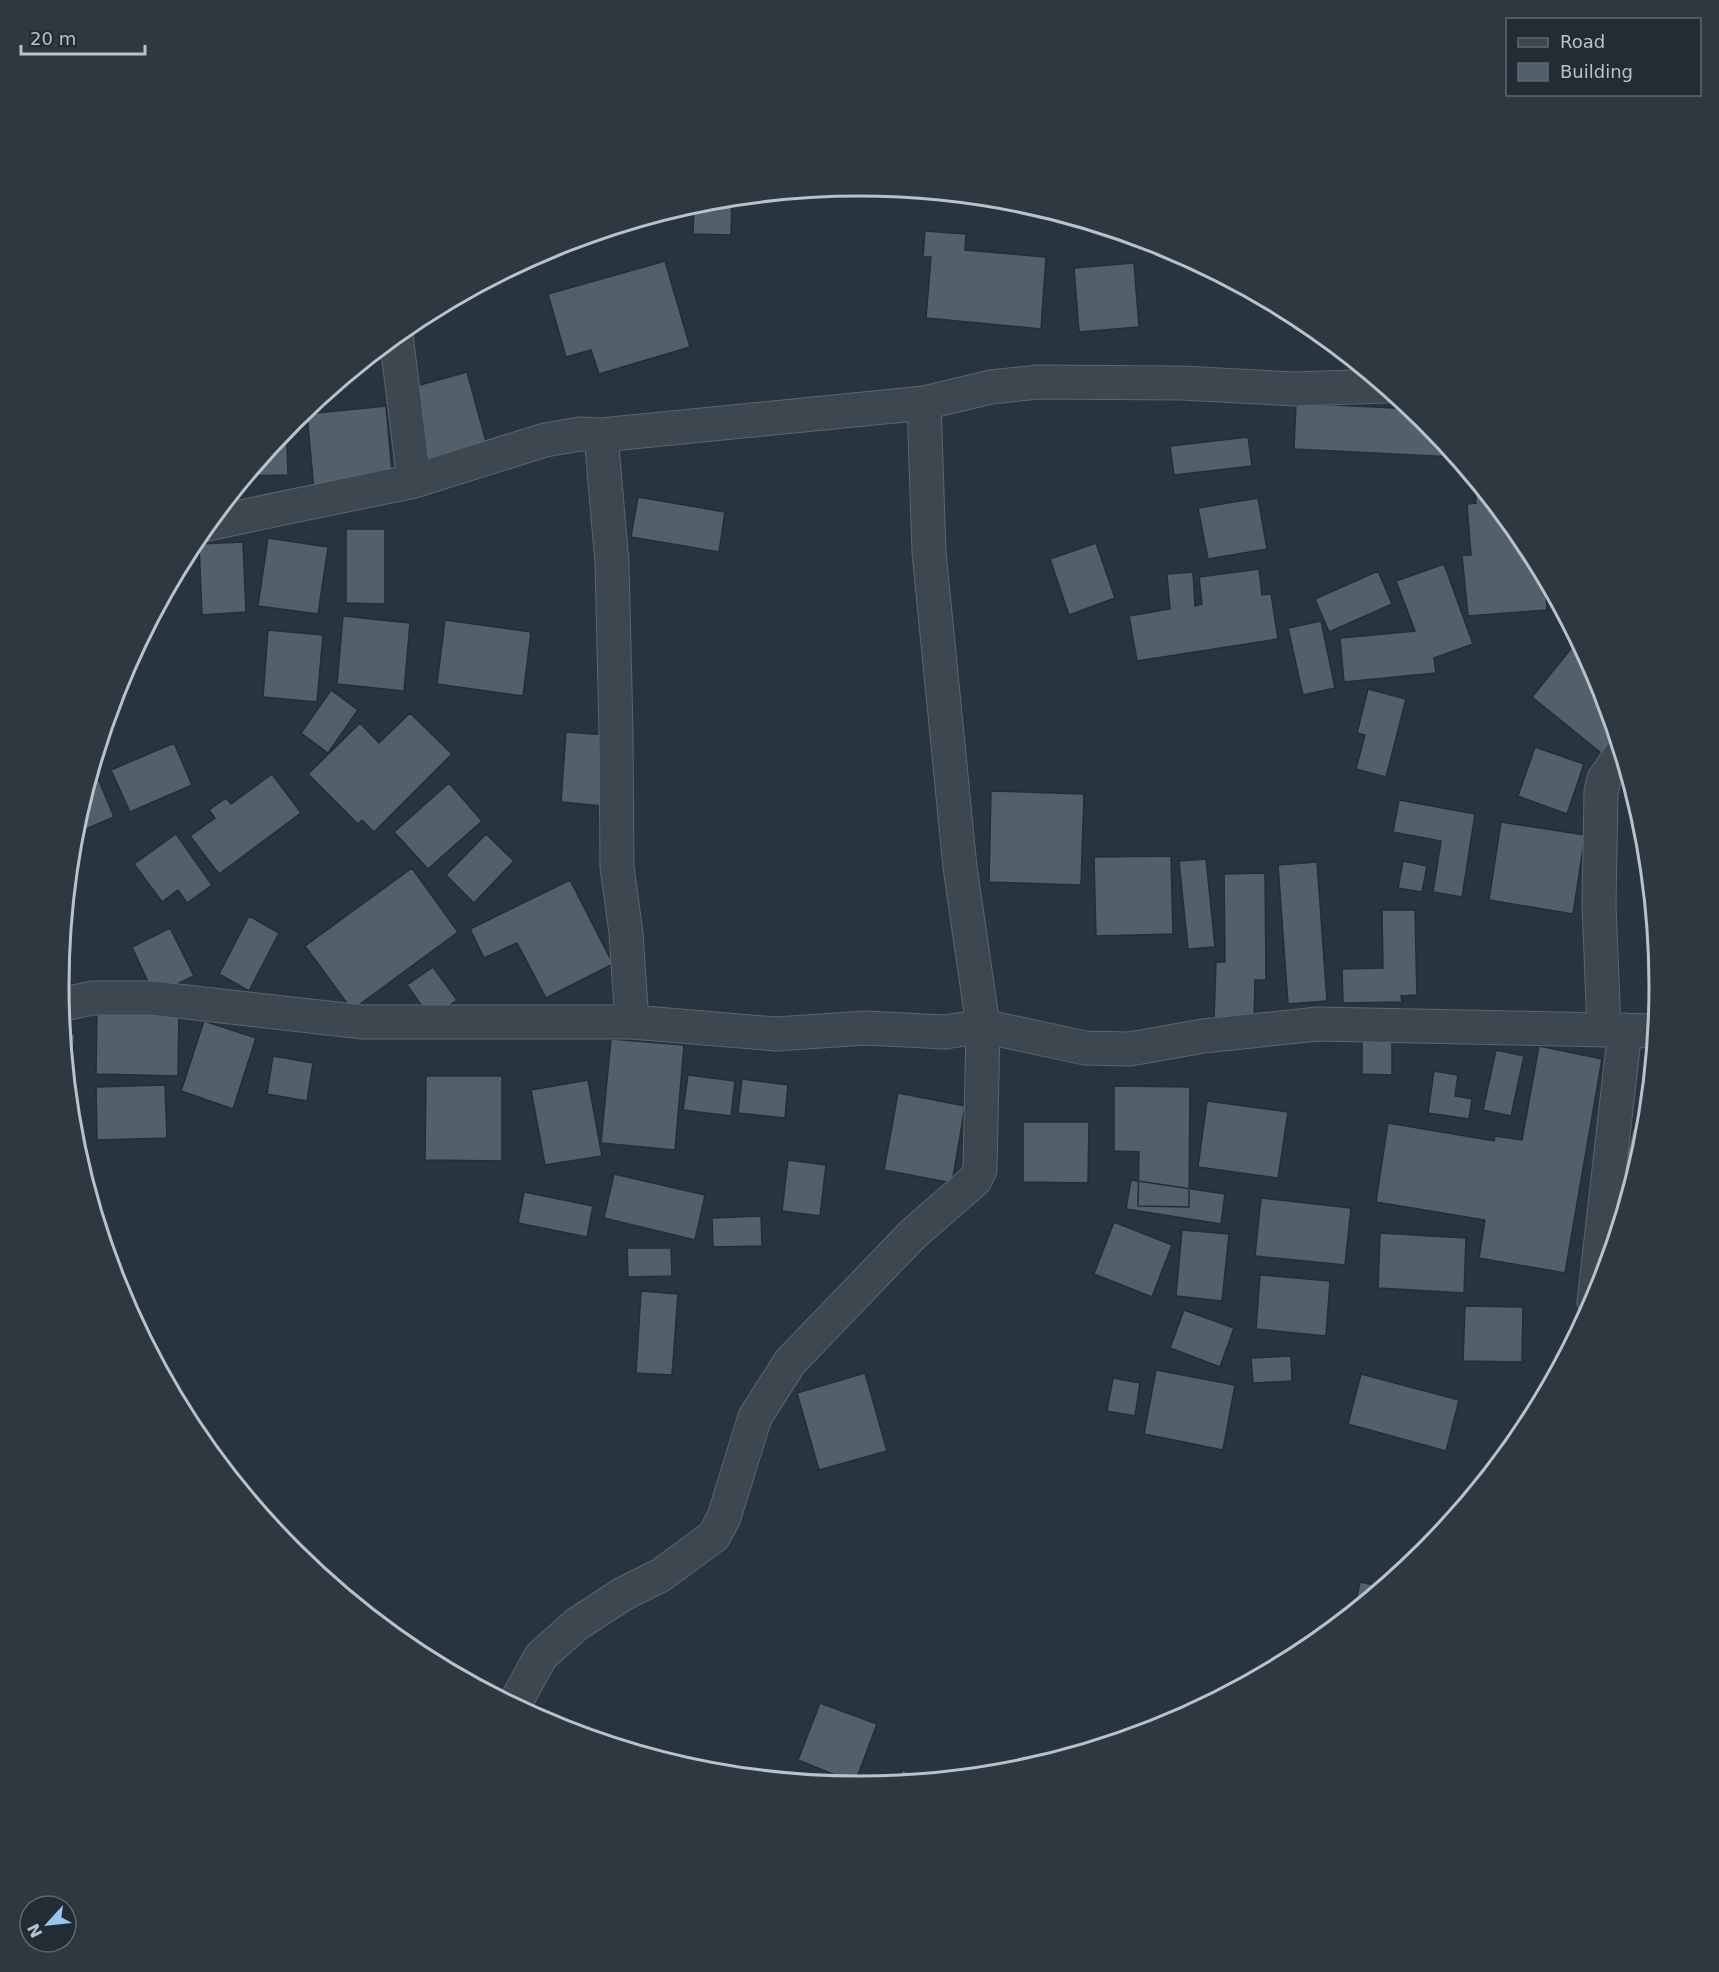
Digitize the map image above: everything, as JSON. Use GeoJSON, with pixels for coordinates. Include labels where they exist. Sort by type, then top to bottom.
{"type":"FeatureCollection","features":[{"type":"Feature","properties":{"kind":"street"},"geometry":{"type":"LineString","coordinates":[[397,345],[414,480]]}},
{"type":"Feature","properties":{"kind":"street"},"geometry":{"type":"LineString","coordinates":[[220,521],[414,480],[545,440],[580,434],[601,435],[924,403],[991,387],[1038,382],[1182,383],[1295,389],[1374,386]]}},
{"type":"Feature","properties":{"kind":"street"},"geometry":{"type":"LineString","coordinates":[[517,1698],[541,1656],[577,1624],[623,1594],[661,1575],[714,1536],[724,1517],[754,1417],[790,1362],[913,1234],[975,1180],[980,1170],[984,1026],[960,867],[932,574],[924,403]]}},
{"type":"Feature","properties":{"kind":"street"},"geometry":{"type":"LineString","coordinates":[[601,435],[612,563],[617,867],[626,933],[632,1022]]}},
{"type":"Feature","properties":{"kind":"street"},"geometry":{"type":"LineString","coordinates":[[1599,1266],[1628,1030],[1599,905],[1601,792],[1604,779],[1616,760]]}},
{"type":"Feature","properties":{"kind":"street"},"geometry":{"type":"LineString","coordinates":[[70,1003],[92,998],[151,998],[363,1022],[632,1022],[776,1034],[866,1028],[945,1032],[984,1026],[1085,1048],[1107,1049],[1130,1049],[1203,1036],[1318,1024],[1628,1030]]}},
{"type":"Feature","properties":{"kind":"building"},"geometry":{"type":"Polygon","coordinates":[[[732,206],[731,235],[693,234],[694,213],[732,206]]]}},
{"type":"Feature","properties":{"kind":"building"},"geometry":{"type":"Polygon","coordinates":[[[925,231],[966,234],[965,250],[1046,257],[1041,329],[926,318],[931,257],[923,257],[925,231]]]}},
{"type":"Feature","properties":{"kind":"building"},"geometry":{"type":"Polygon","coordinates":[[[665,261],[690,347],[599,374],[591,350],[566,357],[548,294],[665,261]]]}},
{"type":"Feature","properties":{"kind":"building"},"geometry":{"type":"Polygon","coordinates":[[[1134,263],[1139,327],[1079,332],[1074,268],[1134,263]]]}},
{"type":"Feature","properties":{"kind":"building"},"geometry":{"type":"Polygon","coordinates":[[[467,372],[488,449],[429,464],[409,388],[467,372]]]}},
{"type":"Feature","properties":{"kind":"building"},"geometry":{"type":"Polygon","coordinates":[[[1296,403],[1398,408],[1446,457],[1294,449],[1296,403]]]}},
{"type":"Feature","properties":{"kind":"building"},"geometry":{"type":"Polygon","coordinates":[[[386,406],[393,484],[314,491],[308,421],[316,413],[386,406]]]}},
{"type":"Feature","properties":{"kind":"building"},"geometry":{"type":"Polygon","coordinates":[[[1248,437],[1252,466],[1174,475],[1170,446],[1248,437]]]}},
{"type":"Feature","properties":{"kind":"building"},"geometry":{"type":"Polygon","coordinates":[[[286,443],[287,443],[288,475],[256,476],[286,443]]]}},
{"type":"Feature","properties":{"kind":"building"},"geometry":{"type":"Polygon","coordinates":[[[1475,491],[1517,547],[1544,591],[1547,610],[1468,616],[1462,555],[1471,555],[1467,504],[1476,503],[1475,491]]]}},
{"type":"Feature","properties":{"kind":"building"},"geometry":{"type":"Polygon","coordinates":[[[638,497],[725,512],[719,552],[631,537],[638,497]]]}},
{"type":"Feature","properties":{"kind":"building"},"geometry":{"type":"Polygon","coordinates":[[[1258,498],[1267,549],[1208,559],[1198,508],[1258,498]]]}},
{"type":"Feature","properties":{"kind":"building"},"geometry":{"type":"Polygon","coordinates":[[[346,529],[385,529],[385,604],[346,603],[346,529]]]}},
{"type":"Feature","properties":{"kind":"building"},"geometry":{"type":"Polygon","coordinates":[[[268,538],[328,547],[318,614],[258,606],[268,538]]]}},
{"type":"Feature","properties":{"kind":"building"},"geometry":{"type":"Polygon","coordinates":[[[243,542],[246,612],[202,615],[199,551],[204,544],[243,542]]]}},
{"type":"Feature","properties":{"kind":"building"},"geometry":{"type":"Polygon","coordinates":[[[1096,543],[1115,598],[1069,615],[1050,559],[1096,543]]]}},
{"type":"Feature","properties":{"kind":"building"},"geometry":{"type":"Polygon","coordinates":[[[1444,564],[1473,644],[1434,658],[1436,673],[1344,682],[1340,638],[1415,631],[1396,581],[1444,564]]]}},
{"type":"Feature","properties":{"kind":"building"},"geometry":{"type":"Polygon","coordinates":[[[1259,569],[1262,595],[1271,594],[1278,639],[1137,661],[1129,616],[1170,609],[1167,574],[1193,572],[1195,606],[1202,604],[1199,577],[1259,569]]]}},
{"type":"Feature","properties":{"kind":"building"},"geometry":{"type":"Polygon","coordinates":[[[1378,571],[1392,604],[1329,632],[1315,599],[1378,571]]]}},
{"type":"Feature","properties":{"kind":"building"},"geometry":{"type":"Polygon","coordinates":[[[343,616],[410,623],[404,691],[337,684],[343,616]]]}},
{"type":"Feature","properties":{"kind":"building"},"geometry":{"type":"Polygon","coordinates":[[[445,620],[531,632],[523,696],[437,684],[445,620]]]}},
{"type":"Feature","properties":{"kind":"building"},"geometry":{"type":"Polygon","coordinates":[[[1321,621],[1335,688],[1303,695],[1288,628],[1321,621]]]}},
{"type":"Feature","properties":{"kind":"building"},"geometry":{"type":"Polygon","coordinates":[[[268,630],[323,635],[317,702],[263,697],[268,630]]]}},
{"type":"Feature","properties":{"kind":"building"},"geometry":{"type":"Polygon","coordinates":[[[1573,646],[1590,683],[1613,748],[1606,757],[1532,697],[1573,646]]]}},
{"type":"Feature","properties":{"kind":"building"},"geometry":{"type":"Polygon","coordinates":[[[1368,689],[1406,699],[1386,777],[1356,769],[1365,735],[1357,733],[1368,689]]]}},
{"type":"Feature","properties":{"kind":"building"},"geometry":{"type":"Polygon","coordinates":[[[331,690],[358,710],[328,753],[301,733],[331,690]]]}},
{"type":"Feature","properties":{"kind":"building"},"geometry":{"type":"Polygon","coordinates":[[[410,713],[452,754],[374,832],[362,820],[358,824],[308,774],[360,723],[379,743],[410,713]]]}},
{"type":"Feature","properties":{"kind":"building"},"geometry":{"type":"Polygon","coordinates":[[[566,732],[608,735],[603,806],[561,802],[566,732]]]}},
{"type":"Feature","properties":{"kind":"building"},"geometry":{"type":"Polygon","coordinates":[[[174,743],[192,785],[130,812],[111,770],[174,743]]]}},
{"type":"Feature","properties":{"kind":"building"},"geometry":{"type":"Polygon","coordinates":[[[1535,747],[1584,764],[1567,814],[1518,796],[1535,747]]]}},
{"type":"Feature","properties":{"kind":"building"},"geometry":{"type":"Polygon","coordinates":[[[272,774],[301,813],[219,874],[190,836],[215,818],[209,810],[226,798],[231,804],[272,774]]]}},
{"type":"Feature","properties":{"kind":"building"},"geometry":{"type":"Polygon","coordinates":[[[97,777],[114,817],[85,830],[97,777]]]}},
{"type":"Feature","properties":{"kind":"building"},"geometry":{"type":"Polygon","coordinates":[[[449,783],[482,821],[428,869],[394,832],[449,783]]]}},
{"type":"Feature","properties":{"kind":"building"},"geometry":{"type":"Polygon","coordinates":[[[991,791],[1084,794],[1081,885],[989,882],[991,791]]]}},
{"type":"Feature","properties":{"kind":"building"},"geometry":{"type":"Polygon","coordinates":[[[1399,800],[1475,814],[1462,897],[1433,892],[1441,841],[1393,832],[1399,800]]]}},
{"type":"Feature","properties":{"kind":"building"},"geometry":{"type":"Polygon","coordinates":[[[1501,822],[1585,835],[1573,914],[1489,900],[1501,822]]]}},
{"type":"Feature","properties":{"kind":"building"},"geometry":{"type":"Polygon","coordinates":[[[176,834],[212,885],[187,903],[178,890],[162,902],[134,864],[176,834]]]}},
{"type":"Feature","properties":{"kind":"building"},"geometry":{"type":"Polygon","coordinates":[[[486,834],[514,861],[474,903],[446,875],[486,834]]]}},
{"type":"Feature","properties":{"kind":"building"},"geometry":{"type":"Polygon","coordinates":[[[1171,856],[1173,934],[1096,936],[1094,857],[1171,856]]]}},
{"type":"Feature","properties":{"kind":"building"},"geometry":{"type":"Polygon","coordinates":[[[1206,859],[1215,947],[1188,949],[1179,861],[1206,859]]]}},
{"type":"Feature","properties":{"kind":"building"},"geometry":{"type":"Polygon","coordinates":[[[1403,861],[1427,866],[1422,892],[1398,888],[1403,861]]]}},
{"type":"Feature","properties":{"kind":"building"},"geometry":{"type":"Polygon","coordinates":[[[1317,862],[1327,1001],[1288,1004],[1278,865],[1317,862]]]}},
{"type":"Feature","properties":{"kind":"building"},"geometry":{"type":"Polygon","coordinates":[[[412,868],[458,932],[352,1010],[305,946],[412,868]]]}},
{"type":"Feature","properties":{"kind":"building"},"geometry":{"type":"Polygon","coordinates":[[[1265,873],[1266,980],[1255,980],[1254,1022],[1214,1021],[1216,962],[1225,962],[1224,874],[1265,873]]]}},
{"type":"Feature","properties":{"kind":"building"},"geometry":{"type":"Polygon","coordinates":[[[570,880],[613,964],[546,998],[517,943],[484,958],[470,929],[570,880]]]}},
{"type":"Feature","properties":{"kind":"building"},"geometry":{"type":"Polygon","coordinates":[[[1382,910],[1415,910],[1417,995],[1401,996],[1402,1002],[1343,1003],[1342,969],[1383,968],[1382,910]]]}},
{"type":"Feature","properties":{"kind":"building"},"geometry":{"type":"Polygon","coordinates":[[[249,916],[279,933],[249,991],[219,974],[249,916]]]}},
{"type":"Feature","properties":{"kind":"building"},"geometry":{"type":"Polygon","coordinates":[[[170,928],[194,976],[154,995],[132,947],[170,928]]]}},
{"type":"Feature","properties":{"kind":"building"},"geometry":{"type":"Polygon","coordinates":[[[433,967],[457,1000],[431,1019],[407,985],[433,967]]]}},
{"type":"Feature","properties":{"kind":"building"},"geometry":{"type":"Polygon","coordinates":[[[97,1003],[179,1005],[178,1076],[96,1074],[97,1003]]]}},
{"type":"Feature","properties":{"kind":"building"},"geometry":{"type":"Polygon","coordinates":[[[204,1021],[256,1038],[233,1109],[181,1091],[204,1021]]]}},
{"type":"Feature","properties":{"kind":"building"},"geometry":{"type":"Polygon","coordinates":[[[71,1034],[75,1034],[73,1057],[71,1034]]]}},
{"type":"Feature","properties":{"kind":"building"},"geometry":{"type":"Polygon","coordinates":[[[1362,1038],[1392,1038],[1392,1075],[1362,1074],[1362,1038]]]}},
{"type":"Feature","properties":{"kind":"building"},"geometry":{"type":"Polygon","coordinates":[[[611,1039],[684,1045],[675,1150],[601,1143],[611,1039]]]}},
{"type":"Feature","properties":{"kind":"building"},"geometry":{"type":"Polygon","coordinates":[[[1539,1046],[1602,1059],[1565,1273],[1479,1258],[1485,1220],[1376,1202],[1388,1123],[1494,1141],[1495,1136],[1522,1140],[1539,1046]]]}},
{"type":"Feature","properties":{"kind":"building"},"geometry":{"type":"Polygon","coordinates":[[[1496,1050],[1524,1056],[1511,1116],[1483,1110],[1496,1050]]]}},
{"type":"Feature","properties":{"kind":"building"},"geometry":{"type":"Polygon","coordinates":[[[273,1056],[313,1063],[307,1101],[267,1094],[273,1056]]]}},
{"type":"Feature","properties":{"kind":"building"},"geometry":{"type":"Polygon","coordinates":[[[1434,1071],[1458,1075],[1455,1096],[1472,1099],[1469,1119],[1428,1113],[1434,1071]]]}},
{"type":"Feature","properties":{"kind":"building"},"geometry":{"type":"Polygon","coordinates":[[[688,1075],[735,1081],[731,1116],[683,1110],[688,1075]]]}},
{"type":"Feature","properties":{"kind":"building"},"geometry":{"type":"Polygon","coordinates":[[[426,1076],[502,1076],[502,1161],[425,1160],[426,1076]]]}},
{"type":"Feature","properties":{"kind":"building"},"geometry":{"type":"Polygon","coordinates":[[[742,1079],[788,1085],[785,1118],[738,1113],[742,1079]]]}},
{"type":"Feature","properties":{"kind":"building"},"geometry":{"type":"Polygon","coordinates":[[[588,1080],[602,1156],[545,1165],[531,1090],[588,1080]]]}},
{"type":"Feature","properties":{"kind":"building"},"geometry":{"type":"Polygon","coordinates":[[[165,1085],[167,1138],[97,1140],[96,1087],[165,1085]]]}},
{"type":"Feature","properties":{"kind":"building"},"geometry":{"type":"Polygon","coordinates":[[[1114,1086],[1190,1087],[1189,1207],[1138,1206],[1139,1152],[1114,1151],[1114,1086]]]}},
{"type":"Feature","properties":{"kind":"building"},"geometry":{"type":"Polygon","coordinates":[[[898,1093],[965,1106],[952,1183],[884,1170],[898,1093]]]}},
{"type":"Feature","properties":{"kind":"building"},"geometry":{"type":"Polygon","coordinates":[[[1207,1101],[1288,1112],[1278,1178],[1198,1167],[1207,1101]]]}},
{"type":"Feature","properties":{"kind":"building"},"geometry":{"type":"Polygon","coordinates":[[[1023,1122],[1089,1122],[1088,1183],[1023,1182],[1023,1122]]]}},
{"type":"Feature","properties":{"kind":"building"},"geometry":{"type":"Polygon","coordinates":[[[1633,1128],[1637,1129],[1623,1191],[1621,1197],[1617,1196],[1633,1128]]]}},
{"type":"Feature","properties":{"kind":"building"},"geometry":{"type":"Polygon","coordinates":[[[788,1160],[826,1165],[820,1216],[782,1211],[788,1160]]]}},
{"type":"Feature","properties":{"kind":"building"},"geometry":{"type":"Polygon","coordinates":[[[614,1174],[705,1195],[695,1240],[604,1218],[614,1174]]]}},
{"type":"Feature","properties":{"kind":"building"},"geometry":{"type":"Polygon","coordinates":[[[1131,1180],[1225,1194],[1221,1224],[1126,1209],[1131,1180]]]}},
{"type":"Feature","properties":{"kind":"building"},"geometry":{"type":"Polygon","coordinates":[[[524,1192],[593,1206],[587,1237],[518,1223],[524,1192]]]}},
{"type":"Feature","properties":{"kind":"building"},"geometry":{"type":"Polygon","coordinates":[[[1261,1198],[1351,1208],[1345,1265],[1255,1256],[1261,1198]]]}},
{"type":"Feature","properties":{"kind":"building"},"geometry":{"type":"Polygon","coordinates":[[[761,1216],[762,1246],[713,1247],[712,1218],[761,1216]]]}},
{"type":"Feature","properties":{"kind":"building"},"geometry":{"type":"Polygon","coordinates":[[[1114,1222],[1172,1245],[1152,1297],[1094,1274],[1114,1222]]]}},
{"type":"Feature","properties":{"kind":"building"},"geometry":{"type":"Polygon","coordinates":[[[1182,1230],[1229,1234],[1222,1301],[1176,1296],[1182,1230]]]}},
{"type":"Feature","properties":{"kind":"building"},"geometry":{"type":"Polygon","coordinates":[[[1380,1233],[1466,1238],[1464,1293],[1378,1288],[1380,1233]]]}},
{"type":"Feature","properties":{"kind":"building"},"geometry":{"type":"Polygon","coordinates":[[[627,1248],[671,1248],[672,1276],[628,1277],[627,1248]]]}},
{"type":"Feature","properties":{"kind":"building"},"geometry":{"type":"Polygon","coordinates":[[[1260,1275],[1330,1281],[1326,1336],[1256,1329],[1260,1275]]]}},
{"type":"Feature","properties":{"kind":"building"},"geometry":{"type":"Polygon","coordinates":[[[641,1291],[678,1294],[672,1375],[636,1373],[641,1291]]]}},
{"type":"Feature","properties":{"kind":"building"},"geometry":{"type":"Polygon","coordinates":[[[1465,1306],[1523,1307],[1522,1362],[1463,1361],[1465,1306]]]}},
{"type":"Feature","properties":{"kind":"building"},"geometry":{"type":"Polygon","coordinates":[[[1184,1310],[1234,1328],[1220,1367],[1170,1348],[1184,1310]]]}},
{"type":"Feature","properties":{"kind":"building"},"geometry":{"type":"Polygon","coordinates":[[[1291,1356],[1292,1381],[1253,1383],[1251,1358],[1291,1356]]]}},
{"type":"Feature","properties":{"kind":"building"},"geometry":{"type":"Polygon","coordinates":[[[1156,1370],[1235,1385],[1223,1450],[1144,1434],[1156,1370]]]}},
{"type":"Feature","properties":{"kind":"building"},"geometry":{"type":"Polygon","coordinates":[[[865,1373],[887,1451],[819,1470],[797,1393],[865,1373]]]}},
{"type":"Feature","properties":{"kind":"building"},"geometry":{"type":"Polygon","coordinates":[[[1361,1374],[1459,1400],[1446,1451],[1348,1424],[1361,1374]]]}},
{"type":"Feature","properties":{"kind":"building"},"geometry":{"type":"Polygon","coordinates":[[[1113,1378],[1140,1383],[1135,1416],[1107,1411],[1113,1378]]]}},
{"type":"Feature","properties":{"kind":"building"},"geometry":{"type":"Polygon","coordinates":[[[1360,1582],[1375,1585],[1356,1600],[1360,1582]]]}},
{"type":"Feature","properties":{"kind":"building"},"geometry":{"type":"Polygon","coordinates":[[[820,1703],[877,1724],[857,1777],[838,1776],[798,1760],[820,1703]]]}},
{"type":"Feature","properties":{"kind":"building"},"geometry":{"type":"Polygon","coordinates":[[[902,1770],[916,1774],[911,1775],[900,1775],[902,1770]]]}}]}
